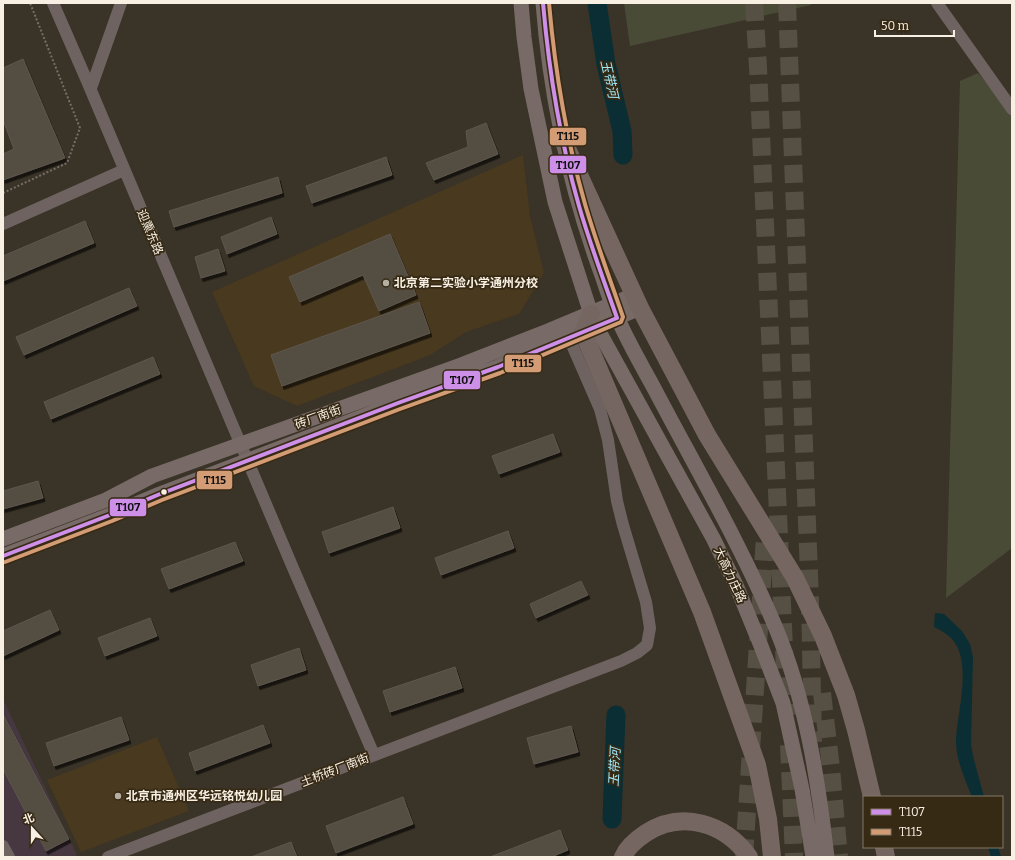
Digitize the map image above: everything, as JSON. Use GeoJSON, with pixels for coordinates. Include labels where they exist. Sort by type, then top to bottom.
{"type":"FeatureCollection","features":[{"type":"Feature","properties":{"kind":"highway"},"geometry":{"type":"LineString","coordinates":[[563,140],[637,302],[707,435],[798,584],[823,636],[846,696],[856,730],[872,796]]}},
{"type":"Feature","properties":{"kind":"highway"},"geometry":{"type":"LineString","coordinates":[[585,327],[702,612],[757,765],[768,819],[772,857]]}},
{"type":"Feature","properties":{"kind":"highway"},"geometry":{"type":"LineString","coordinates":[[623,857],[625,852],[638,838],[654,828],[679,821],[697,822],[728,836],[744,850],[749,857]]}},
{"type":"Feature","properties":{"kind":"main road","name":"大高力庄路"},"geometry":{"type":"LineString","coordinates":[[521,3],[531,89],[555,202],[585,327],[713,538],[736,585],[783,703],[802,789],[813,857]]}},
{"type":"Feature","properties":{"kind":"main road","name":"大高力庄路"},"geometry":{"type":"LineString","coordinates":[[543,3],[545,32],[552,84],[563,140],[578,205],[590,242],[615,311],[724,520],[776,627],[804,716],[819,787],[827,857]]}},
{"type":"Feature","properties":{"kind":"main road","name":"砖厂南街"},"geometry":{"type":"LineString","coordinates":[[3,556],[398,403],[498,367],[637,302]]}},
{"type":"Feature","properties":{"kind":"main road","name":"砖厂南街"},"geometry":{"type":"LineString","coordinates":[[3,539],[106,500],[152,476],[461,365],[585,327]]}},
{"type":"Feature","properties":{"kind":"street","name":"迎熏东路"},"geometry":{"type":"LineString","coordinates":[[53,3],[374,755]]}},
{"type":"Feature","properties":{"kind":"street"},"geometry":{"type":"LineString","coordinates":[[90,88],[121,3]]}},
{"type":"Feature","properties":{"kind":"street"},"geometry":{"type":"LineString","coordinates":[[937,3],[1012,109]]}},
{"type":"Feature","properties":{"kind":"street"},"geometry":{"type":"LineString","coordinates":[[3,224],[124,170]]}},
{"type":"Feature","properties":{"kind":"street","name":"土桥砖厂南街"},"geometry":{"type":"LineString","coordinates":[[108,857],[637,653],[647,645],[650,628],[646,602],[617,501],[608,440],[600,409],[585,327]]}},
{"type":"Feature","properties":{"kind":"street"},"geometry":{"type":"LineString","coordinates":[[3,846],[9,857]]}},
{"type":"Feature","properties":{"kind":"path"},"geometry":{"type":"LineString","coordinates":[[3,193],[67,163],[80,128],[30,3]]}},
{"type":"Feature","properties":{"kind":"shaded area","name":"北京第二实验小学通州分校"},"geometry":{"type":"Polygon","coordinates":[[[523,155],[530,216],[544,273],[519,314],[466,332],[430,355],[297,406],[254,386],[212,292],[523,155]]]}},
{"type":"Feature","properties":{"kind":"shaded area"},"geometry":{"type":"Polygon","coordinates":[[[3,699],[77,855],[72,857],[3,857],[3,699]]]}},
{"type":"Feature","properties":{"kind":"shaded area","name":"北京市通州区华远铭悦幼儿园"},"geometry":{"type":"Polygon","coordinates":[[[157,737],[189,811],[81,852],[47,780],[157,737]]]}},
{"type":"Feature","properties":{"kind":"green space"},"geometry":{"type":"Polygon","coordinates":[[[624,3],[811,3],[811,5],[630,46],[624,3]]]}},
{"type":"Feature","properties":{"kind":"green space"},"geometry":{"type":"Polygon","coordinates":[[[978,73],[1012,113],[1012,548],[946,598],[960,81],[978,73]]]}},
{"type":"Feature","properties":{"kind":"water"},"geometry":{"type":"Polygon","coordinates":[[[935,613],[944,614],[962,631],[970,644],[973,657],[971,745],[984,796],[972,796],[959,762],[956,748],[963,674],[962,661],[958,649],[952,639],[944,632],[934,627],[935,613]]]}},
{"type":"Feature","properties":{"kind":"water"},"geometry":{"type":"Polygon","coordinates":[[[988,848],[998,848],[1001,857],[991,857],[988,848]]]}},
{"type":"Feature","properties":{"kind":"building"},"geometry":{"type":"Polygon","coordinates":[[[23,59],[65,158],[3,180],[3,154],[14,149],[3,120],[3,68],[23,59]]]}},
{"type":"Feature","properties":{"kind":"building"},"geometry":{"type":"Polygon","coordinates":[[[486,123],[498,154],[434,180],[426,163],[468,147],[466,131],[486,123]]]}},
{"type":"Feature","properties":{"kind":"building"},"geometry":{"type":"Polygon","coordinates":[[[386,157],[392,175],[312,203],[306,186],[386,157]]]}},
{"type":"Feature","properties":{"kind":"building"},"geometry":{"type":"Polygon","coordinates":[[[278,177],[282,193],[174,227],[169,211],[278,177]]]}},
{"type":"Feature","properties":{"kind":"building"},"geometry":{"type":"Polygon","coordinates":[[[271,217],[277,234],[227,254],[221,237],[271,217]]]}},
{"type":"Feature","properties":{"kind":"building"},"geometry":{"type":"Polygon","coordinates":[[[85,221],[94,243],[3,281],[3,256],[85,221]]]}},
{"type":"Feature","properties":{"kind":"building"},"geometry":{"type":"Polygon","coordinates":[[[390,234],[416,295],[379,311],[363,275],[300,302],[289,277],[390,234]]]}},
{"type":"Feature","properties":{"kind":"building"},"geometry":{"type":"Polygon","coordinates":[[[218,249],[225,271],[201,278],[195,257],[218,249]]]}},
{"type":"Feature","properties":{"kind":"building"},"geometry":{"type":"Polygon","coordinates":[[[129,288],[137,306],[24,355],[16,337],[129,288]]]}},
{"type":"Feature","properties":{"kind":"building"},"geometry":{"type":"Polygon","coordinates":[[[419,302],[430,333],[282,386],[271,355],[419,302]]]}},
{"type":"Feature","properties":{"kind":"building"},"geometry":{"type":"Polygon","coordinates":[[[153,357],[160,374],[51,419],[44,402],[153,357]]]}},
{"type":"Feature","properties":{"kind":"building"},"geometry":{"type":"Polygon","coordinates":[[[553,434],[560,452],[499,474],[492,456],[553,434]]]}},
{"type":"Feature","properties":{"kind":"building"},"geometry":{"type":"Polygon","coordinates":[[[38,481],[43,498],[3,509],[3,491],[38,481]]]}},
{"type":"Feature","properties":{"kind":"building"},"geometry":{"type":"Polygon","coordinates":[[[393,507],[400,528],[329,553],[322,532],[393,507]]]}},
{"type":"Feature","properties":{"kind":"building"},"geometry":{"type":"Polygon","coordinates":[[[508,531],[514,548],[441,575],[435,558],[508,531]]]}},
{"type":"Feature","properties":{"kind":"building"},"geometry":{"type":"Polygon","coordinates":[[[235,542],[243,561],[169,589],[161,569],[235,542]]]}},
{"type":"Feature","properties":{"kind":"building"},"geometry":{"type":"Polygon","coordinates":[[[581,581],[588,595],[536,618],[530,604],[581,581]]]}},
{"type":"Feature","properties":{"kind":"building"},"geometry":{"type":"Polygon","coordinates":[[[50,610],[59,630],[3,656],[3,631],[50,610]]]}},
{"type":"Feature","properties":{"kind":"building"},"geometry":{"type":"Polygon","coordinates":[[[150,618],[157,636],[105,656],[98,638],[150,618]]]}},
{"type":"Feature","properties":{"kind":"building"},"geometry":{"type":"Polygon","coordinates":[[[299,648],[306,670],[258,686],[251,665],[299,648]]]}},
{"type":"Feature","properties":{"kind":"building"},"geometry":{"type":"Polygon","coordinates":[[[455,667],[462,688],[390,712],[383,691],[455,667]]]}},
{"type":"Feature","properties":{"kind":"building"},"geometry":{"type":"Polygon","coordinates":[[[3,714],[69,839],[46,851],[3,769],[3,714]]]}},
{"type":"Feature","properties":{"kind":"building"},"geometry":{"type":"Polygon","coordinates":[[[121,717],[129,740],[54,766],[46,743],[121,717]]]}},
{"type":"Feature","properties":{"kind":"building"},"geometry":{"type":"Polygon","coordinates":[[[263,725],[270,743],[195,771],[189,753],[263,725]]]}},
{"type":"Feature","properties":{"kind":"building"},"geometry":{"type":"Polygon","coordinates":[[[571,726],[578,752],[534,764],[527,738],[571,726]]]}},
{"type":"Feature","properties":{"kind":"building"},"geometry":{"type":"Polygon","coordinates":[[[403,797],[413,824],[336,853],[326,826],[403,797]]]}},
{"type":"Feature","properties":{"kind":"building"},"geometry":{"type":"Polygon","coordinates":[[[560,830],[568,850],[551,857],[490,857],[560,830]]]}},
{"type":"Feature","properties":{"kind":"building"},"geometry":{"type":"Polygon","coordinates":[[[291,842],[297,857],[251,857],[291,842]]]}},
{"type":"Feature","properties":{"kind":"waterway","name":"玉带河"},"geometry":{"type":"LineString","coordinates":[[597,3],[606,64],[622,131],[623,155]]}},
{"type":"Feature","properties":{"kind":"waterway","name":"玉带河"},"geometry":{"type":"LineString","coordinates":[[612,819],[616,715]]}},
{"type":"Feature","properties":{"kind":"tunnel"},"geometry":{"type":"LineString","coordinates":[[754,3],[787,715]]}},
{"type":"Feature","properties":{"kind":"tunnel"},"geometry":{"type":"LineString","coordinates":[[787,3],[810,600],[813,742]]}},
{"type":"Feature","properties":{"kind":"tunnel"},"geometry":{"type":"LineString","coordinates":[[744,857],[766,522]]}},
{"type":"Feature","properties":{"kind":"tunnel"},"geometry":{"type":"LineString","coordinates":[[822,693],[831,768],[839,857]]}},
{"type":"Feature","properties":{"kind":"tunnel"},"geometry":{"type":"LineString","coordinates":[[789,745],[794,857]]}},
{"type":"Feature","properties":{"kind":"transit line","name":"T107"},"geometry":{"type":"LineString","coordinates":[[3,556],[398,403],[498,367],[617,318],[583,220],[566,156],[548,55],[543,3]]}},
{"type":"Feature","properties":{"kind":"transit line","name":"T115"},"geometry":{"type":"LineString","coordinates":[[5,562],[400,409],[500,373],[621,322],[623,317],[589,218],[572,154],[554,54],[549,3]]}},
{"type":"Feature","properties":{"kind":"place","name":"北京第二实验小学通州分校"},"geometry":{"type":"Point","coordinates":[386,283]}},
{"type":"Feature","properties":{"kind":"place","name":"北京市通州区华远铭悦幼儿园"},"geometry":{"type":"Point","coordinates":[118,796]}}]}
